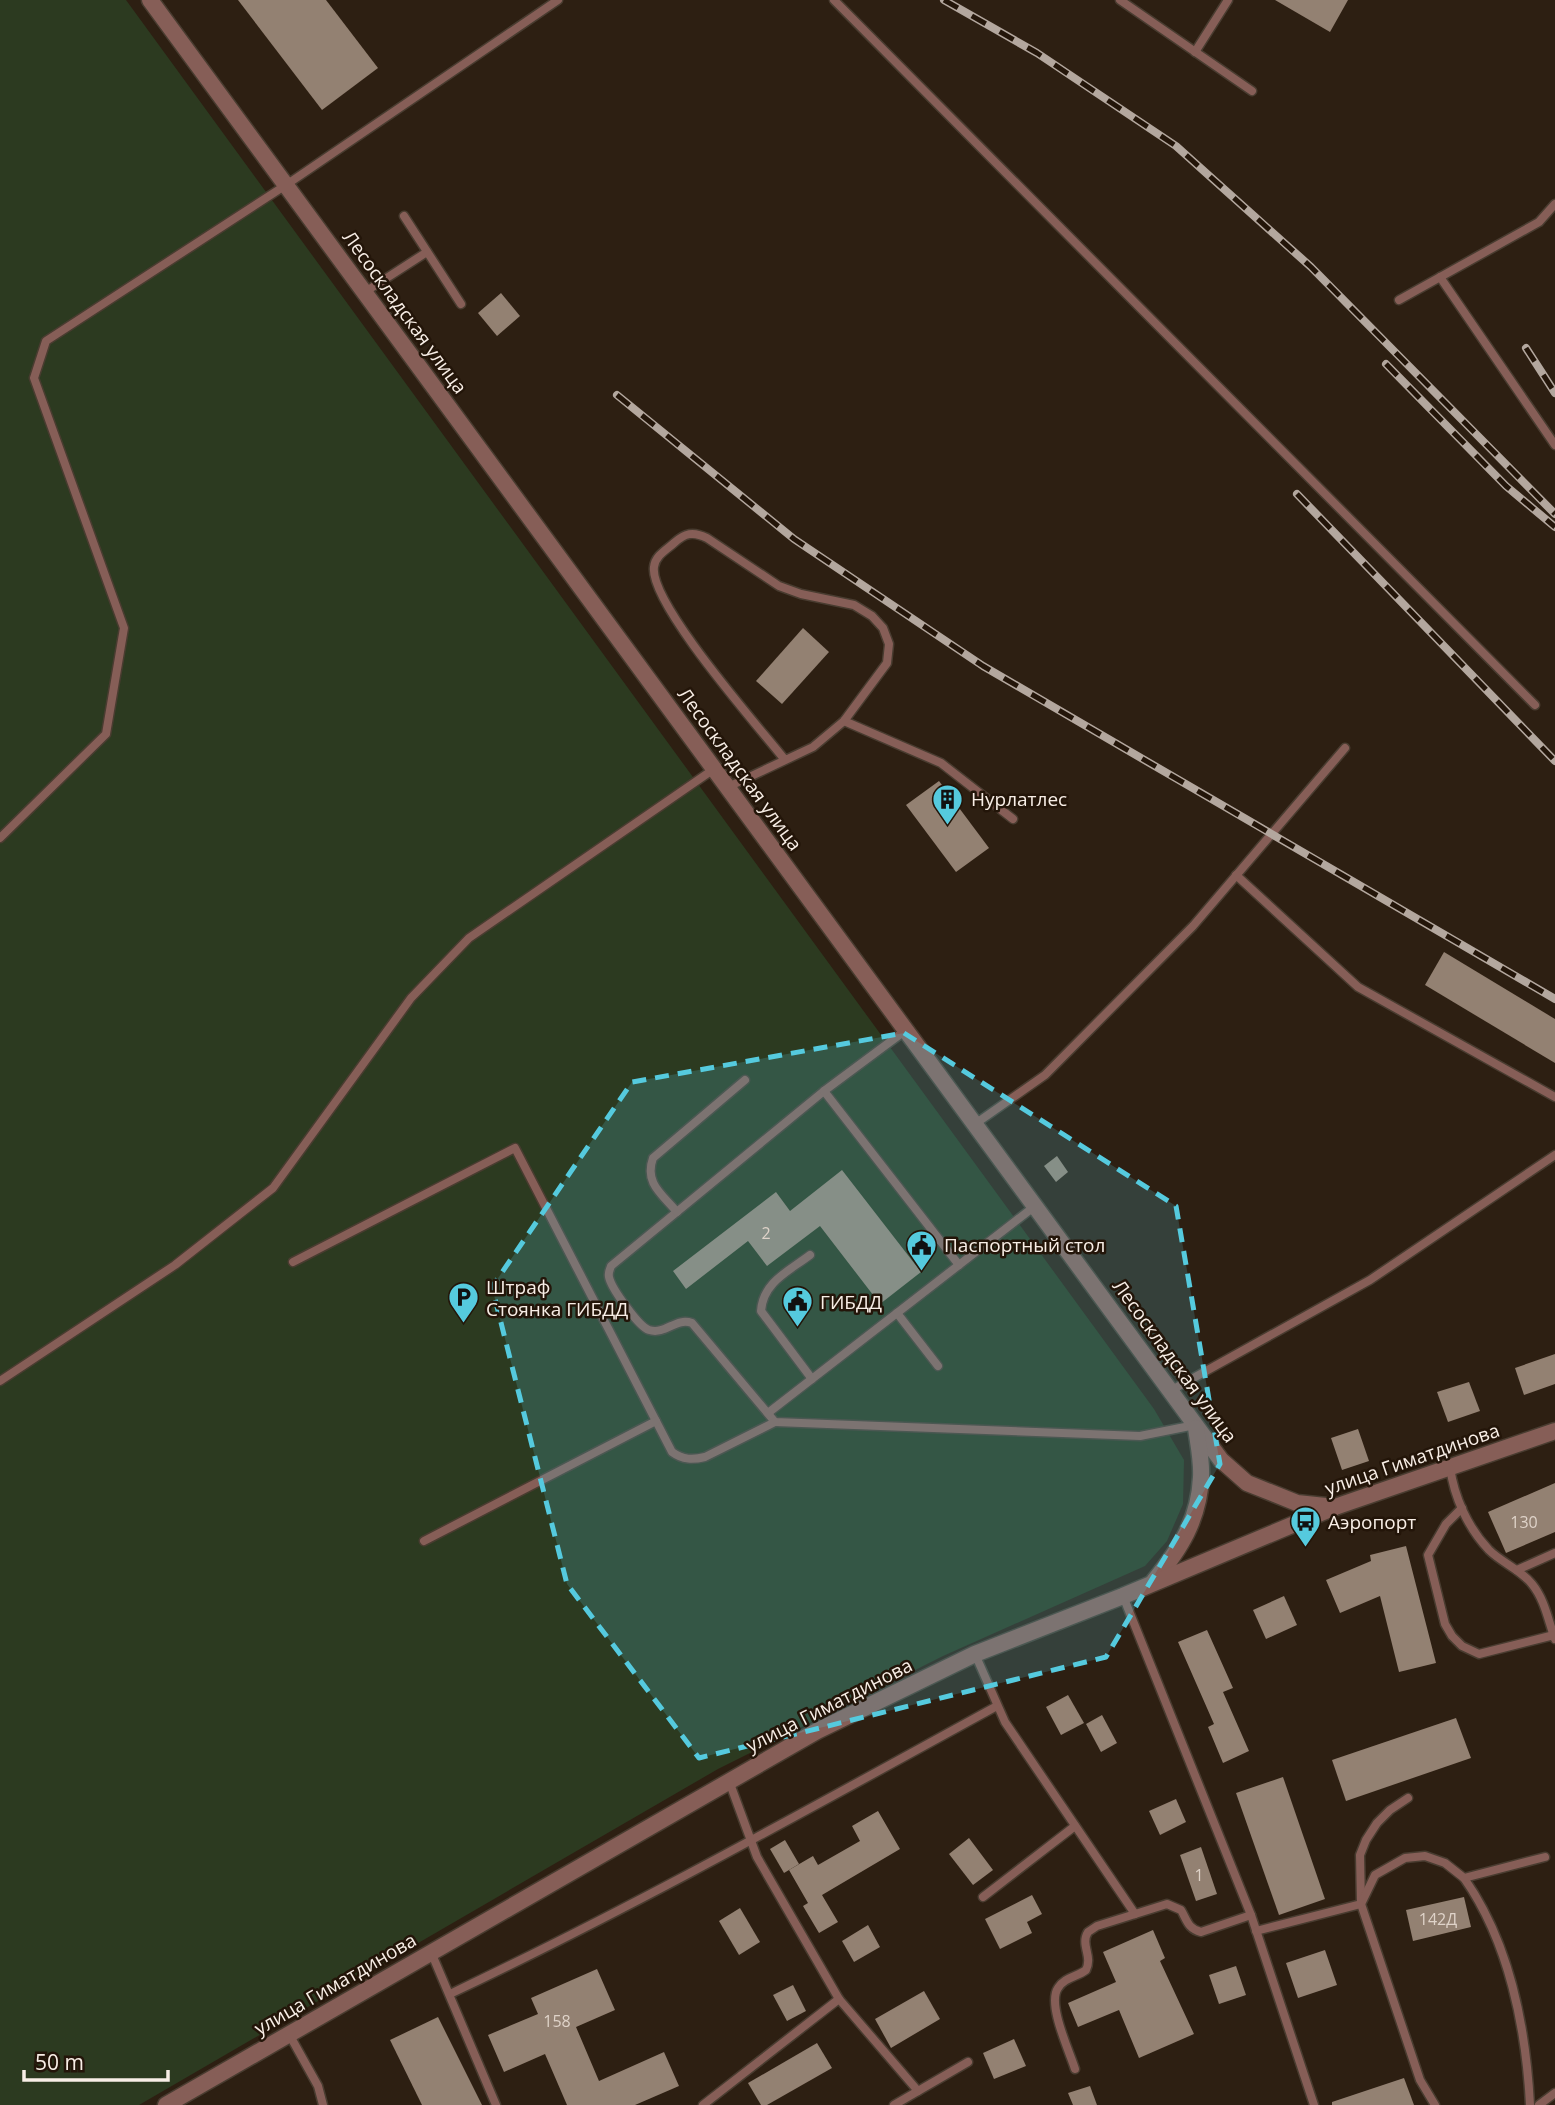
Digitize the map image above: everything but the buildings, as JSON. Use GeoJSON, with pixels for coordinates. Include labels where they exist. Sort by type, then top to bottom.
{"type":"FeatureCollection","features":[{"type":"Feature","properties":{"kind":"street","name":"Лесоскладская улица"},"geometry":{"type":"LineString","coordinates":[[150,0],[1221,1460],[1247,1483],[1297,1503],[1335,1507]]}},
{"type":"Feature","properties":{"kind":"street"},"geometry":{"type":"LineString","coordinates":[[1152,1583],[1179,1550],[1194,1518],[1202,1476],[1195,1425]]}},
{"type":"Feature","properties":{"kind":"street","name":"улица Гиматдинова"},"geometry":{"type":"LineString","coordinates":[[166,2105],[817,1731],[975,1654],[1123,1596],[1335,1507],[1555,1431]]}},
{"type":"Feature","properties":{"kind":"lane"},"geometry":{"type":"LineString","coordinates":[[0,838],[106,734],[124,628],[34,378],[46,341],[286,185],[558,0]]}},
{"type":"Feature","properties":{"kind":"lane"},"geometry":{"type":"LineString","coordinates":[[834,0],[1535,705]]}},
{"type":"Feature","properties":{"kind":"lane"},"geometry":{"type":"LineString","coordinates":[[1119,0],[1252,91]]}},
{"type":"Feature","properties":{"kind":"lane"},"geometry":{"type":"LineString","coordinates":[[1195,52],[1228,0]]}},
{"type":"Feature","properties":{"kind":"lane"},"geometry":{"type":"LineString","coordinates":[[1398,300],[1539,222],[1555,204]]}},
{"type":"Feature","properties":{"kind":"lane"},"geometry":{"type":"LineString","coordinates":[[404,216],[461,304]]}},
{"type":"Feature","properties":{"kind":"lane"},"geometry":{"type":"LineString","coordinates":[[365,292],[427,252]]}},
{"type":"Feature","properties":{"kind":"lane"},"geometry":{"type":"LineString","coordinates":[[1440,277],[1555,445]]}},
{"type":"Feature","properties":{"kind":"lane"},"geometry":{"type":"LineString","coordinates":[[728,787],[813,747],[844,721],[887,663],[889,644],[883,628],[872,616],[854,605],[801,594],[779,586],[697,533],[679,538],[655,561],[655,580],[677,624],[785,760]]}},
{"type":"Feature","properties":{"kind":"lane"},"geometry":{"type":"LineString","coordinates":[[844,721],[941,763],[1013,819]]}},
{"type":"Feature","properties":{"kind":"lane"},"geometry":{"type":"LineString","coordinates":[[975,1124],[1045,1075],[1193,926],[1345,748]]}},
{"type":"Feature","properties":{"kind":"lane"},"geometry":{"type":"LineString","coordinates":[[0,1381],[175,1265],[273,1188],[411,998],[469,938],[715,769]]}},
{"type":"Feature","properties":{"kind":"lane"},"geometry":{"type":"LineString","coordinates":[[1236,875],[1358,987],[1555,1097]]}},
{"type":"Feature","properties":{"kind":"lane"},"geometry":{"type":"LineString","coordinates":[[775,1422],[692,1322],[679,1321],[663,1331],[641,1326],[609,1278],[611,1266],[824,1091],[906,1030]]}},
{"type":"Feature","properties":{"kind":"lane"},"geometry":{"type":"LineString","coordinates":[[677,1212],[650,1180],[649,1169],[653,1158],[745,1080]]}},
{"type":"Feature","properties":{"kind":"lane"},"geometry":{"type":"LineString","coordinates":[[824,1091],[959,1265]]}},
{"type":"Feature","properties":{"kind":"lane"},"geometry":{"type":"LineString","coordinates":[[293,1262],[515,1148],[672,1451],[685,1459],[705,1457],[775,1422],[1140,1436],[1195,1425]]}},
{"type":"Feature","properties":{"kind":"lane"},"geometry":{"type":"LineString","coordinates":[[1170,1391],[1370,1280],[1555,1154]]}},
{"type":"Feature","properties":{"kind":"lane"},"geometry":{"type":"LineString","coordinates":[[768,1413],[1035,1206]]}},
{"type":"Feature","properties":{"kind":"lane"},"geometry":{"type":"LineString","coordinates":[[810,1255],[768,1287],[762,1297],[761,1311],[812,1379]]}},
{"type":"Feature","properties":{"kind":"lane"},"geometry":{"type":"LineString","coordinates":[[897,1313],[938,1366]]}},
{"type":"Feature","properties":{"kind":"lane"},"geometry":{"type":"LineString","coordinates":[[424,1541],[656,1421]]}},
{"type":"Feature","properties":{"kind":"lane"},"geometry":{"type":"LineString","coordinates":[[1450,1467],[1453,1490],[1462,1508],[1468,1521],[1489,1550],[1517,1570],[1532,1585],[1544,1604],[1554,1637],[1479,1654],[1462,1646],[1452,1636],[1445,1624],[1428,1555],[1446,1524],[1462,1508]]}},
{"type":"Feature","properties":{"kind":"lane"},"geometry":{"type":"LineString","coordinates":[[1517,1570],[1555,1553]]}},
{"type":"Feature","properties":{"kind":"lane"},"geometry":{"type":"LineString","coordinates":[[1123,1596],[1251,1915],[1314,2105]]}},
{"type":"Feature","properties":{"kind":"lane"},"geometry":{"type":"LineString","coordinates":[[975,1654],[1005,1722],[1135,1914]]}},
{"type":"Feature","properties":{"kind":"lane"},"geometry":{"type":"LineString","coordinates":[[450,1994],[567,1938],[750,1842],[997,1706]]}},
{"type":"Feature","properties":{"kind":"lane"},"geometry":{"type":"LineString","coordinates":[[729,1781],[750,1842],[764,1871],[839,1999],[918,2091]]}},
{"type":"Feature","properties":{"kind":"lane"},"geometry":{"type":"LineString","coordinates":[[1408,1798],[1390,1810],[1366,1840],[1360,1855],[1361,1904],[1420,2080],[1435,2105]]}},
{"type":"Feature","properties":{"kind":"lane"},"geometry":{"type":"LineString","coordinates":[[983,1897],[1075,1826]]}},
{"type":"Feature","properties":{"kind":"lane"},"geometry":{"type":"LineString","coordinates":[[1256,1931],[1361,1904],[1375,1875],[1405,1858],[1425,1856],[1446,1863],[1464,1878],[1480,1901],[1496,1937],[1521,2029],[1530,2105]]}},
{"type":"Feature","properties":{"kind":"lane"},"geometry":{"type":"LineString","coordinates":[[1464,1878],[1545,1857]]}},
{"type":"Feature","properties":{"kind":"lane"},"geometry":{"type":"LineString","coordinates":[[1075,2068],[1054,2001],[1057,1989],[1069,1978],[1086,1970],[1088,1956],[1084,1944],[1088,1931],[1167,1904],[1181,1910],[1188,1925],[1201,1932],[1251,1915]]}},
{"type":"Feature","properties":{"kind":"lane"},"geometry":{"type":"LineString","coordinates":[[431,1952],[496,2105]]}},
{"type":"Feature","properties":{"kind":"lane"},"geometry":{"type":"LineString","coordinates":[[704,2105],[839,1999]]}},
{"type":"Feature","properties":{"kind":"lane"},"geometry":{"type":"LineString","coordinates":[[289,2034],[318,2086],[323,2105]]}},
{"type":"Feature","properties":{"kind":"lane"},"geometry":{"type":"LineString","coordinates":[[894,2105],[968,2062]]}},
{"type":"Feature","properties":{"kind":"lane"},"geometry":{"type":"LineString","coordinates":[[1539,2105],[1555,2093]]}},
{"type":"Feature","properties":{"kind":"highlighted area"},"geometry":{"type":"Polygon","coordinates":[[[904,1033],[1176,1206],[1220,1464],[1106,1657],[699,1758],[567,1584],[492,1287],[632,1082],[904,1033]]]}},
{"type":"Feature","properties":{"kind":"green space"},"geometry":{"type":"Polygon","coordinates":[[[0,0],[126,0],[1154,1409],[1184,1460],[1183,1504],[1167,1541],[1145,1566],[943,1656],[718,1769],[139,2105],[0,2105],[0,0]]]}},
{"type":"Feature","properties":{"kind":"railway"},"geometry":{"type":"LineString","coordinates":[[944,0],[1037,53],[1176,146],[1311,267],[1555,514]]}},
{"type":"Feature","properties":{"kind":"railway"},"geometry":{"type":"LineString","coordinates":[[1526,348],[1555,393]]}},
{"type":"Feature","properties":{"kind":"railway"},"geometry":{"type":"LineString","coordinates":[[1386,364],[1506,486],[1555,527]]}},
{"type":"Feature","properties":{"kind":"railway"},"geometry":{"type":"LineString","coordinates":[[617,395],[794,539],[983,666],[1555,999]]}},
{"type":"Feature","properties":{"kind":"railway"},"geometry":{"type":"LineString","coordinates":[[1297,494],[1555,761]]}},
{"type":"Feature","properties":{"kind":"place","name":"Нурлатлес"},"geometry":{"type":"Point","coordinates":[948,826]}},
{"type":"Feature","properties":{"kind":"place","name":"Паспортный стол"},"geometry":{"type":"Point","coordinates":[921,1272]}},
{"type":"Feature","properties":{"kind":"place","name":"Штраф Стоянка ГИБДД"},"geometry":{"type":"Point","coordinates":[463,1325]}},
{"type":"Feature","properties":{"kind":"place","name":"ГИБДД"},"geometry":{"type":"Point","coordinates":[797,1329]}},
{"type":"Feature","properties":{"kind":"place","name":"Аэропорт"},"geometry":{"type":"Point","coordinates":[1305,1549]}}]}
